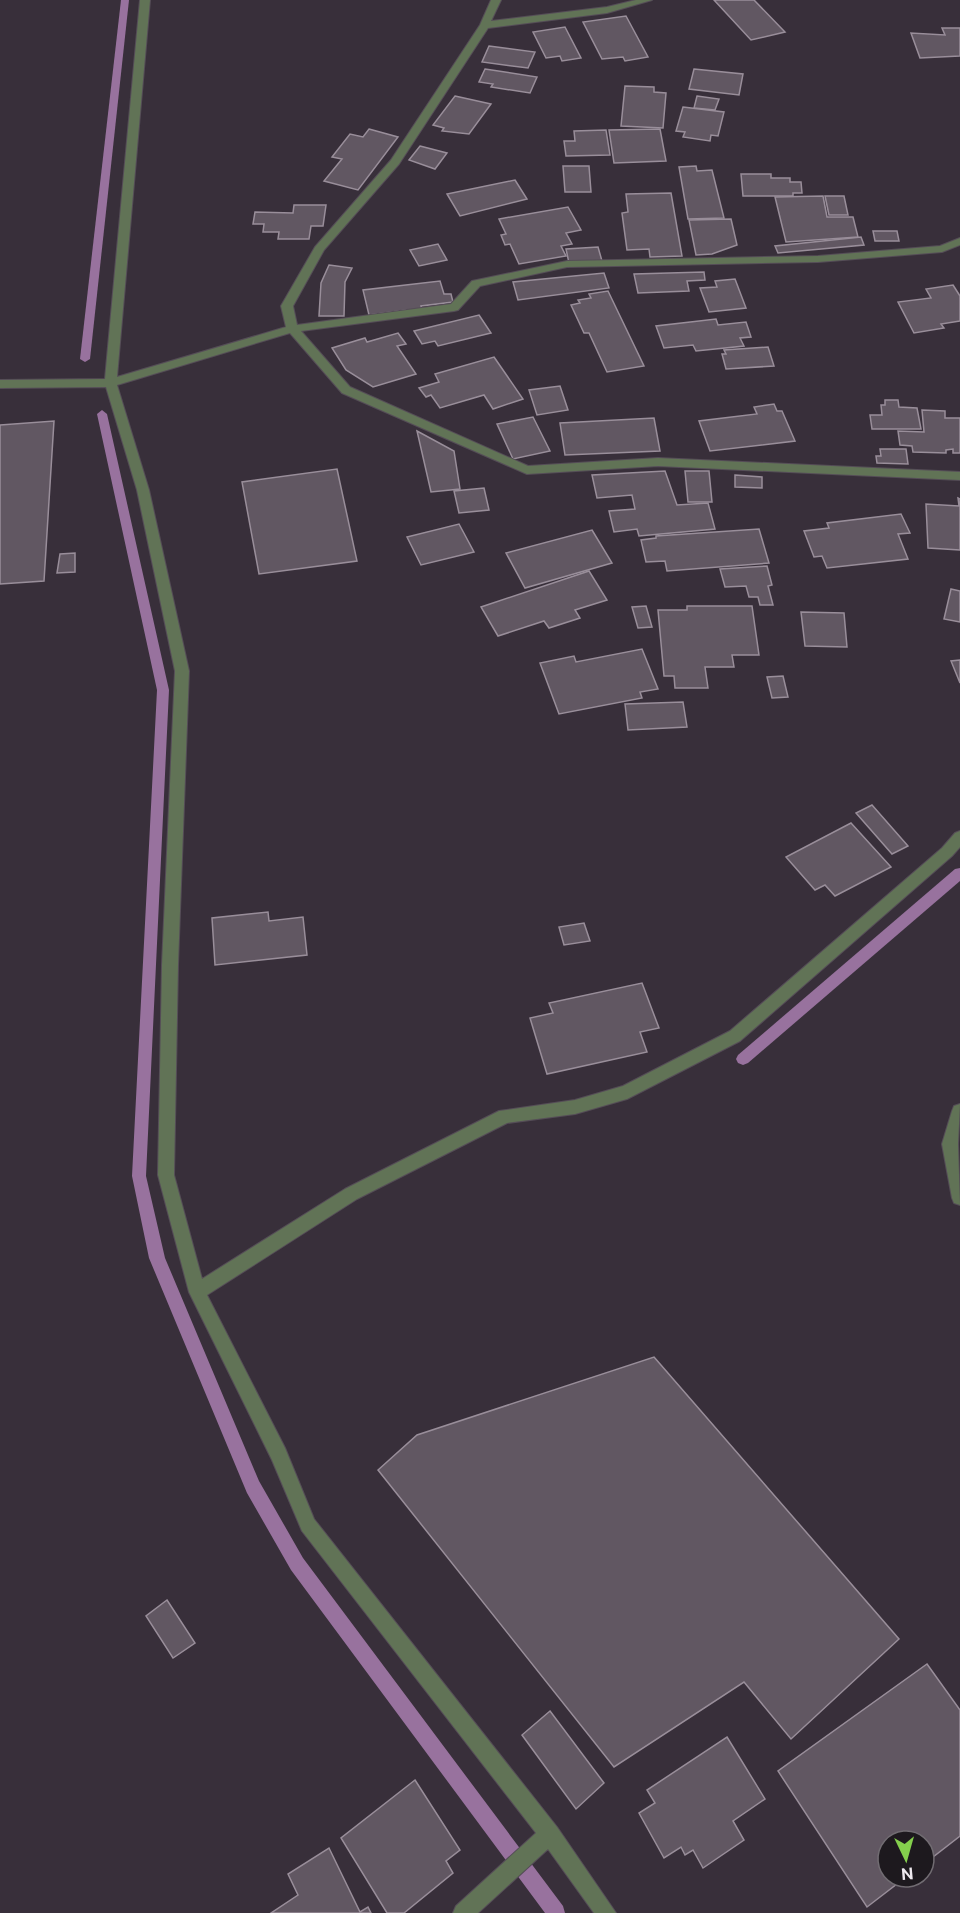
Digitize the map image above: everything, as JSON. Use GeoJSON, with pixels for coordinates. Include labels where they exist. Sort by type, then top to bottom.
{"type":"FeatureCollection","features":[{"type":"Feature","properties":{"kind":"street"},"geometry":{"type":"LineString","coordinates":[[145,0],[111,383],[143,490],[182,671],[170,965],[166,1175],[197,1292],[279,1454],[308,1525],[550,1834],[606,1913]]}},
{"type":"Feature","properties":{"kind":"street"},"geometry":{"type":"LineString","coordinates":[[496,0],[485,25],[394,162],[319,249],[287,306],[292,329],[346,390],[526,470],[658,462],[960,476]]}},
{"type":"Feature","properties":{"kind":"street"},"geometry":{"type":"LineString","coordinates":[[485,25],[607,10],[647,0]]}},
{"type":"Feature","properties":{"kind":"street"},"geometry":{"type":"LineString","coordinates":[[0,384],[111,383],[292,329],[454,307],[476,283],[567,264],[818,259],[942,249],[960,241]]}},
{"type":"Feature","properties":{"kind":"street"},"geometry":{"type":"LineString","coordinates":[[197,1292],[351,1194],[505,1116],[575,1107],[627,1092],[735,1036],[947,852],[960,837]]}},
{"type":"Feature","properties":{"kind":"street"},"geometry":{"type":"LineString","coordinates":[[960,1111],[950,1144],[960,1198]]}},
{"type":"Feature","properties":{"kind":"street"},"geometry":{"type":"LineString","coordinates":[[463,1913],[550,1834]]}},
{"type":"Feature","properties":{"kind":"building"},"geometry":{"type":"Polygon","coordinates":[[[714,0],[754,0],[785,32],[751,40],[714,0]]]}},
{"type":"Feature","properties":{"kind":"building"},"geometry":{"type":"Polygon","coordinates":[[[626,16],[648,57],[625,61],[623,57],[602,59],[583,22],[626,16]]]}},
{"type":"Feature","properties":{"kind":"building"},"geometry":{"type":"Polygon","coordinates":[[[565,27],[581,58],[562,61],[560,56],[546,58],[533,32],[565,27]]]}},
{"type":"Feature","properties":{"kind":"building"},"geometry":{"type":"Polygon","coordinates":[[[942,28],[960,28],[960,56],[920,58],[911,33],[945,35],[942,28]]]}},
{"type":"Feature","properties":{"kind":"building"},"geometry":{"type":"Polygon","coordinates":[[[489,46],[535,52],[528,68],[482,62],[489,46]]]}},
{"type":"Feature","properties":{"kind":"building"},"geometry":{"type":"Polygon","coordinates":[[[485,69],[537,77],[530,93],[491,87],[493,84],[479,82],[485,69]]]}},
{"type":"Feature","properties":{"kind":"building"},"geometry":{"type":"Polygon","coordinates":[[[694,69],[743,74],[739,95],[689,89],[694,69]]]}},
{"type":"Feature","properties":{"kind":"building"},"geometry":{"type":"Polygon","coordinates":[[[625,86],[654,87],[654,92],[666,93],[663,128],[621,126],[625,86]]]}},
{"type":"Feature","properties":{"kind":"building"},"geometry":{"type":"Polygon","coordinates":[[[455,96],[491,104],[469,134],[442,131],[444,128],[433,125],[455,96]]]}},
{"type":"Feature","properties":{"kind":"building"},"geometry":{"type":"Polygon","coordinates":[[[697,96],[719,99],[715,110],[694,108],[697,96]]]}},
{"type":"Feature","properties":{"kind":"building"},"geometry":{"type":"Polygon","coordinates":[[[683,107],[724,112],[718,136],[711,135],[710,141],[683,137],[685,132],[676,131],[683,107]]]}},
{"type":"Feature","properties":{"kind":"building"},"geometry":{"type":"Polygon","coordinates":[[[369,129],[398,137],[358,190],[324,181],[342,159],[332,157],[350,134],[363,137],[369,129]]]}},
{"type":"Feature","properties":{"kind":"building"},"geometry":{"type":"Polygon","coordinates":[[[660,129],[666,161],[614,163],[609,130],[660,129]]]}},
{"type":"Feature","properties":{"kind":"building"},"geometry":{"type":"Polygon","coordinates":[[[606,130],[610,155],[566,156],[564,141],[575,141],[574,131],[606,130]]]}},
{"type":"Feature","properties":{"kind":"building"},"geometry":{"type":"Polygon","coordinates":[[[420,146],[447,153],[435,169],[409,160],[420,146]]]}},
{"type":"Feature","properties":{"kind":"building"},"geometry":{"type":"Polygon","coordinates":[[[563,166],[589,166],[591,192],[565,192],[563,166]]]}},
{"type":"Feature","properties":{"kind":"building"},"geometry":{"type":"Polygon","coordinates":[[[696,166],[697,171],[712,170],[724,218],[688,219],[679,167],[696,166]]]}},
{"type":"Feature","properties":{"kind":"building"},"geometry":{"type":"Polygon","coordinates":[[[741,174],[771,174],[771,178],[790,178],[790,182],[801,182],[802,193],[793,193],[793,196],[743,196],[741,174]]]}},
{"type":"Feature","properties":{"kind":"building"},"geometry":{"type":"Polygon","coordinates":[[[515,180],[527,199],[460,216],[447,194],[515,180]]]}},
{"type":"Feature","properties":{"kind":"building"},"geometry":{"type":"Polygon","coordinates":[[[671,193],[682,256],[650,257],[649,249],[627,250],[622,213],[628,212],[626,194],[671,193]]]}},
{"type":"Feature","properties":{"kind":"building"},"geometry":{"type":"Polygon","coordinates":[[[823,196],[827,217],[853,217],[858,237],[786,242],[775,197],[823,196]]]}},
{"type":"Feature","properties":{"kind":"building"},"geometry":{"type":"Polygon","coordinates":[[[825,196],[844,196],[848,215],[829,215],[825,196]]]}},
{"type":"Feature","properties":{"kind":"building"},"geometry":{"type":"Polygon","coordinates":[[[294,205],[326,205],[323,226],[311,226],[309,239],[278,239],[279,232],[263,232],[264,224],[253,224],[255,212],[293,213],[294,205]]]}},
{"type":"Feature","properties":{"kind":"building"},"geometry":{"type":"Polygon","coordinates":[[[568,207],[581,230],[566,233],[572,244],[561,246],[566,256],[519,264],[510,244],[505,245],[501,235],[506,234],[499,219],[568,207]]]}},
{"type":"Feature","properties":{"kind":"building"},"geometry":{"type":"Polygon","coordinates":[[[731,219],[737,245],[712,254],[696,255],[689,220],[731,219]]]}},
{"type":"Feature","properties":{"kind":"building"},"geometry":{"type":"Polygon","coordinates":[[[873,231],[897,231],[899,241],[875,241],[873,231]]]}},
{"type":"Feature","properties":{"kind":"building"},"geometry":{"type":"Polygon","coordinates":[[[861,237],[864,245],[778,253],[775,246],[861,237]]]}},
{"type":"Feature","properties":{"kind":"building"},"geometry":{"type":"Polygon","coordinates":[[[438,244],[447,260],[419,266],[410,250],[438,244]]]}},
{"type":"Feature","properties":{"kind":"building"},"geometry":{"type":"Polygon","coordinates":[[[598,247],[602,261],[569,263],[566,249],[598,247]]]}},
{"type":"Feature","properties":{"kind":"building"},"geometry":{"type":"Polygon","coordinates":[[[329,265],[352,268],[345,282],[344,316],[319,316],[321,283],[329,265]]]}},
{"type":"Feature","properties":{"kind":"building"},"geometry":{"type":"Polygon","coordinates":[[[704,272],[705,280],[687,281],[689,291],[638,293],[634,274],[704,272]]]}},
{"type":"Feature","properties":{"kind":"building"},"geometry":{"type":"Polygon","coordinates":[[[604,273],[609,288],[518,300],[513,282],[604,273]]]}},
{"type":"Feature","properties":{"kind":"building"},"geometry":{"type":"Polygon","coordinates":[[[735,279],[746,308],[709,312],[700,288],[717,287],[715,281],[735,279]]]}},
{"type":"Feature","properties":{"kind":"building"},"geometry":{"type":"Polygon","coordinates":[[[440,281],[444,294],[451,294],[453,302],[421,306],[422,310],[369,315],[363,290],[440,281]]]}},
{"type":"Feature","properties":{"kind":"building"},"geometry":{"type":"Polygon","coordinates":[[[953,285],[960,296],[960,321],[941,324],[944,328],[914,333],[898,302],[931,298],[926,289],[953,285]]]}},
{"type":"Feature","properties":{"kind":"building"},"geometry":{"type":"Polygon","coordinates":[[[608,291],[644,366],[607,372],[589,333],[584,333],[571,305],[580,303],[578,300],[591,298],[589,294],[608,291]]]}},
{"type":"Feature","properties":{"kind":"building"},"geometry":{"type":"Polygon","coordinates":[[[479,315],[491,333],[438,346],[435,341],[422,344],[414,331],[479,315]]]}},
{"type":"Feature","properties":{"kind":"building"},"geometry":{"type":"Polygon","coordinates":[[[716,319],[718,325],[746,322],[751,337],[740,338],[744,346],[696,351],[693,345],[664,348],[656,326],[716,319]]]}},
{"type":"Feature","properties":{"kind":"building"},"geometry":{"type":"Polygon","coordinates":[[[398,333],[406,344],[397,346],[416,374],[373,387],[346,370],[332,348],[365,338],[367,342],[398,333]]]}},
{"type":"Feature","properties":{"kind":"building"},"geometry":{"type":"Polygon","coordinates":[[[768,347],[774,366],[726,369],[722,354],[726,354],[724,350],[768,347]]]}},
{"type":"Feature","properties":{"kind":"building"},"geometry":{"type":"Polygon","coordinates":[[[494,357],[523,399],[493,409],[484,395],[440,408],[431,395],[426,397],[419,388],[439,382],[435,374],[494,357]]]}},
{"type":"Feature","properties":{"kind":"building"},"geometry":{"type":"Polygon","coordinates":[[[560,386],[568,410],[537,415],[529,390],[560,386]]]}},
{"type":"Feature","properties":{"kind":"building"},"geometry":{"type":"Polygon","coordinates":[[[885,400],[898,400],[899,407],[917,408],[921,429],[872,429],[870,415],[882,415],[881,405],[885,405],[885,400]]]}},
{"type":"Feature","properties":{"kind":"building"},"geometry":{"type":"Polygon","coordinates":[[[774,404],[777,411],[782,411],[795,441],[710,451],[699,421],[757,414],[754,407],[774,404]]]}},
{"type":"Feature","properties":{"kind":"building"},"geometry":{"type":"Polygon","coordinates":[[[922,410],[945,411],[945,418],[960,418],[960,453],[953,453],[953,449],[946,450],[946,453],[913,452],[912,446],[900,445],[898,431],[924,432],[922,410]]]}},
{"type":"Feature","properties":{"kind":"building"},"geometry":{"type":"Polygon","coordinates":[[[533,417],[550,451],[513,459],[497,424],[533,417]]]}},
{"type":"Feature","properties":{"kind":"building"},"geometry":{"type":"Polygon","coordinates":[[[654,418],[660,451],[565,455],[560,423],[654,418]]]}},
{"type":"Feature","properties":{"kind":"building"},"geometry":{"type":"Polygon","coordinates":[[[54,421],[44,581],[0,584],[0,425],[54,421]]]}},
{"type":"Feature","properties":{"kind":"building"},"geometry":{"type":"Polygon","coordinates":[[[417,431],[454,451],[460,489],[431,492],[417,431]]]}},
{"type":"Feature","properties":{"kind":"building"},"geometry":{"type":"Polygon","coordinates":[[[880,449],[906,449],[908,464],[877,463],[876,456],[881,456],[880,449]]]}},
{"type":"Feature","properties":{"kind":"building"},"geometry":{"type":"Polygon","coordinates":[[[337,469],[357,561],[259,574],[242,482],[337,469]]]}},
{"type":"Feature","properties":{"kind":"building"},"geometry":{"type":"Polygon","coordinates":[[[665,471],[677,505],[708,503],[715,529],[639,536],[637,529],[614,532],[609,511],[635,509],[632,495],[597,498],[592,475],[665,471]]]}},
{"type":"Feature","properties":{"kind":"building"},"geometry":{"type":"Polygon","coordinates":[[[685,471],[709,471],[712,502],[688,502],[685,471]]]}},
{"type":"Feature","properties":{"kind":"building"},"geometry":{"type":"Polygon","coordinates":[[[735,475],[762,477],[762,488],[735,487],[735,475]]]}},
{"type":"Feature","properties":{"kind":"building"},"geometry":{"type":"Polygon","coordinates":[[[484,488],[489,510],[459,513],[454,491],[484,488]]]}},
{"type":"Feature","properties":{"kind":"building"},"geometry":{"type":"Polygon","coordinates":[[[958,498],[960,499],[960,550],[928,548],[926,504],[959,506],[958,498]]]}},
{"type":"Feature","properties":{"kind":"building"},"geometry":{"type":"Polygon","coordinates":[[[901,514],[910,533],[898,534],[908,559],[827,568],[822,556],[814,557],[804,531],[829,528],[827,523],[901,514]]]}},
{"type":"Feature","properties":{"kind":"building"},"geometry":{"type":"Polygon","coordinates":[[[459,524],[474,552],[421,565],[407,537],[459,524]]]}},
{"type":"Feature","properties":{"kind":"building"},"geometry":{"type":"Polygon","coordinates":[[[759,529],[769,563],[667,571],[665,561],[646,562],[641,540],[656,538],[656,536],[759,529]]]}},
{"type":"Feature","properties":{"kind":"building"},"geometry":{"type":"Polygon","coordinates":[[[592,530],[612,563],[525,588],[506,553],[592,530]]]}},
{"type":"Feature","properties":{"kind":"building"},"geometry":{"type":"Polygon","coordinates":[[[75,553],[75,572],[57,573],[60,554],[75,553]]]}},
{"type":"Feature","properties":{"kind":"building"},"geometry":{"type":"Polygon","coordinates":[[[767,566],[772,585],[768,586],[773,605],[760,605],[758,597],[749,597],[746,586],[725,587],[720,569],[767,566]]]}},
{"type":"Feature","properties":{"kind":"building"},"geometry":{"type":"Polygon","coordinates":[[[589,571],[607,600],[575,610],[580,618],[549,628],[544,621],[498,636],[481,607],[589,571]]]}},
{"type":"Feature","properties":{"kind":"building"},"geometry":{"type":"Polygon","coordinates":[[[951,589],[960,591],[960,622],[944,619],[951,589]]]}},
{"type":"Feature","properties":{"kind":"building"},"geometry":{"type":"Polygon","coordinates":[[[646,606],[652,627],[638,628],[632,607],[646,606]]]}},
{"type":"Feature","properties":{"kind":"building"},"geometry":{"type":"Polygon","coordinates":[[[687,606],[752,606],[759,655],[732,655],[734,667],[705,667],[708,688],[675,688],[674,676],[664,676],[658,610],[687,610],[687,606]]]}},
{"type":"Feature","properties":{"kind":"building"},"geometry":{"type":"Polygon","coordinates":[[[801,612],[844,613],[847,647],[805,646],[801,612]]]}},
{"type":"Feature","properties":{"kind":"building"},"geometry":{"type":"Polygon","coordinates":[[[642,649],[658,689],[640,692],[642,698],[559,714],[540,663],[574,656],[576,662],[642,649]]]}},
{"type":"Feature","properties":{"kind":"building"},"geometry":{"type":"Polygon","coordinates":[[[960,660],[960,683],[951,661],[960,660]]]}},
{"type":"Feature","properties":{"kind":"building"},"geometry":{"type":"Polygon","coordinates":[[[783,676],[788,697],[772,698],[767,677],[783,676]]]}},
{"type":"Feature","properties":{"kind":"building"},"geometry":{"type":"Polygon","coordinates":[[[683,702],[687,727],[628,730],[625,704],[683,702]]]}},
{"type":"Feature","properties":{"kind":"building"},"geometry":{"type":"Polygon","coordinates":[[[872,805],[908,846],[892,854],[856,813],[872,805]]]}},
{"type":"Feature","properties":{"kind":"building"},"geometry":{"type":"Polygon","coordinates":[[[851,823],[891,867],[835,896],[825,885],[815,890],[786,857],[851,823]]]}},
{"type":"Feature","properties":{"kind":"building"},"geometry":{"type":"Polygon","coordinates":[[[268,912],[269,921],[303,917],[307,955],[215,965],[212,918],[268,912]]]}},
{"type":"Feature","properties":{"kind":"building"},"geometry":{"type":"Polygon","coordinates":[[[584,923],[590,941],[564,945],[559,927],[584,923]]]}},
{"type":"Feature","properties":{"kind":"building"},"geometry":{"type":"Polygon","coordinates":[[[642,983],[659,1028],[640,1032],[647,1052],[547,1074],[530,1018],[553,1013],[549,1003],[642,983]]]}},
{"type":"Feature","properties":{"kind":"building"},"geometry":{"type":"Polygon","coordinates":[[[654,1357],[899,1639],[791,1739],[744,1682],[614,1767],[378,1470],[417,1435],[654,1357]]]}},
{"type":"Feature","properties":{"kind":"building"},"geometry":{"type":"Polygon","coordinates":[[[167,1600],[195,1643],[173,1658],[146,1616],[167,1600]]]}},
{"type":"Feature","properties":{"kind":"building"},"geometry":{"type":"Polygon","coordinates":[[[927,1664],[960,1710],[960,1836],[936,1855],[936,1829],[876,1829],[876,1889],[890,1889],[867,1907],[778,1771],[927,1664]]]}},
{"type":"Feature","properties":{"kind":"building"},"geometry":{"type":"Polygon","coordinates":[[[550,1711],[604,1783],[576,1809],[522,1735],[550,1711]]]}},
{"type":"Feature","properties":{"kind":"building"},"geometry":{"type":"Polygon","coordinates":[[[727,1737],[765,1799],[733,1821],[744,1840],[703,1868],[693,1850],[685,1855],[681,1847],[664,1858],[639,1813],[655,1803],[647,1790],[727,1737]]]}},
{"type":"Feature","properties":{"kind":"building"},"geometry":{"type":"Polygon","coordinates":[[[415,1780],[460,1850],[446,1861],[453,1873],[404,1913],[387,1913],[341,1838],[415,1780]]]}},
{"type":"Feature","properties":{"kind":"building"},"geometry":{"type":"Polygon","coordinates":[[[329,1848],[360,1912],[368,1907],[371,1913],[271,1913],[298,1895],[288,1874],[329,1848]]]}},
{"type":"Feature","properties":{"kind":"waterway"},"geometry":{"type":"LineString","coordinates":[[85,359],[125,0]]}},
{"type":"Feature","properties":{"kind":"waterway"},"geometry":{"type":"LineString","coordinates":[[102,414],[163,690],[139,1176],[157,1258],[253,1487],[297,1564],[556,1913]]}},
{"type":"Feature","properties":{"kind":"waterway"},"geometry":{"type":"LineString","coordinates":[[743,1059],[960,873]]}}]}
